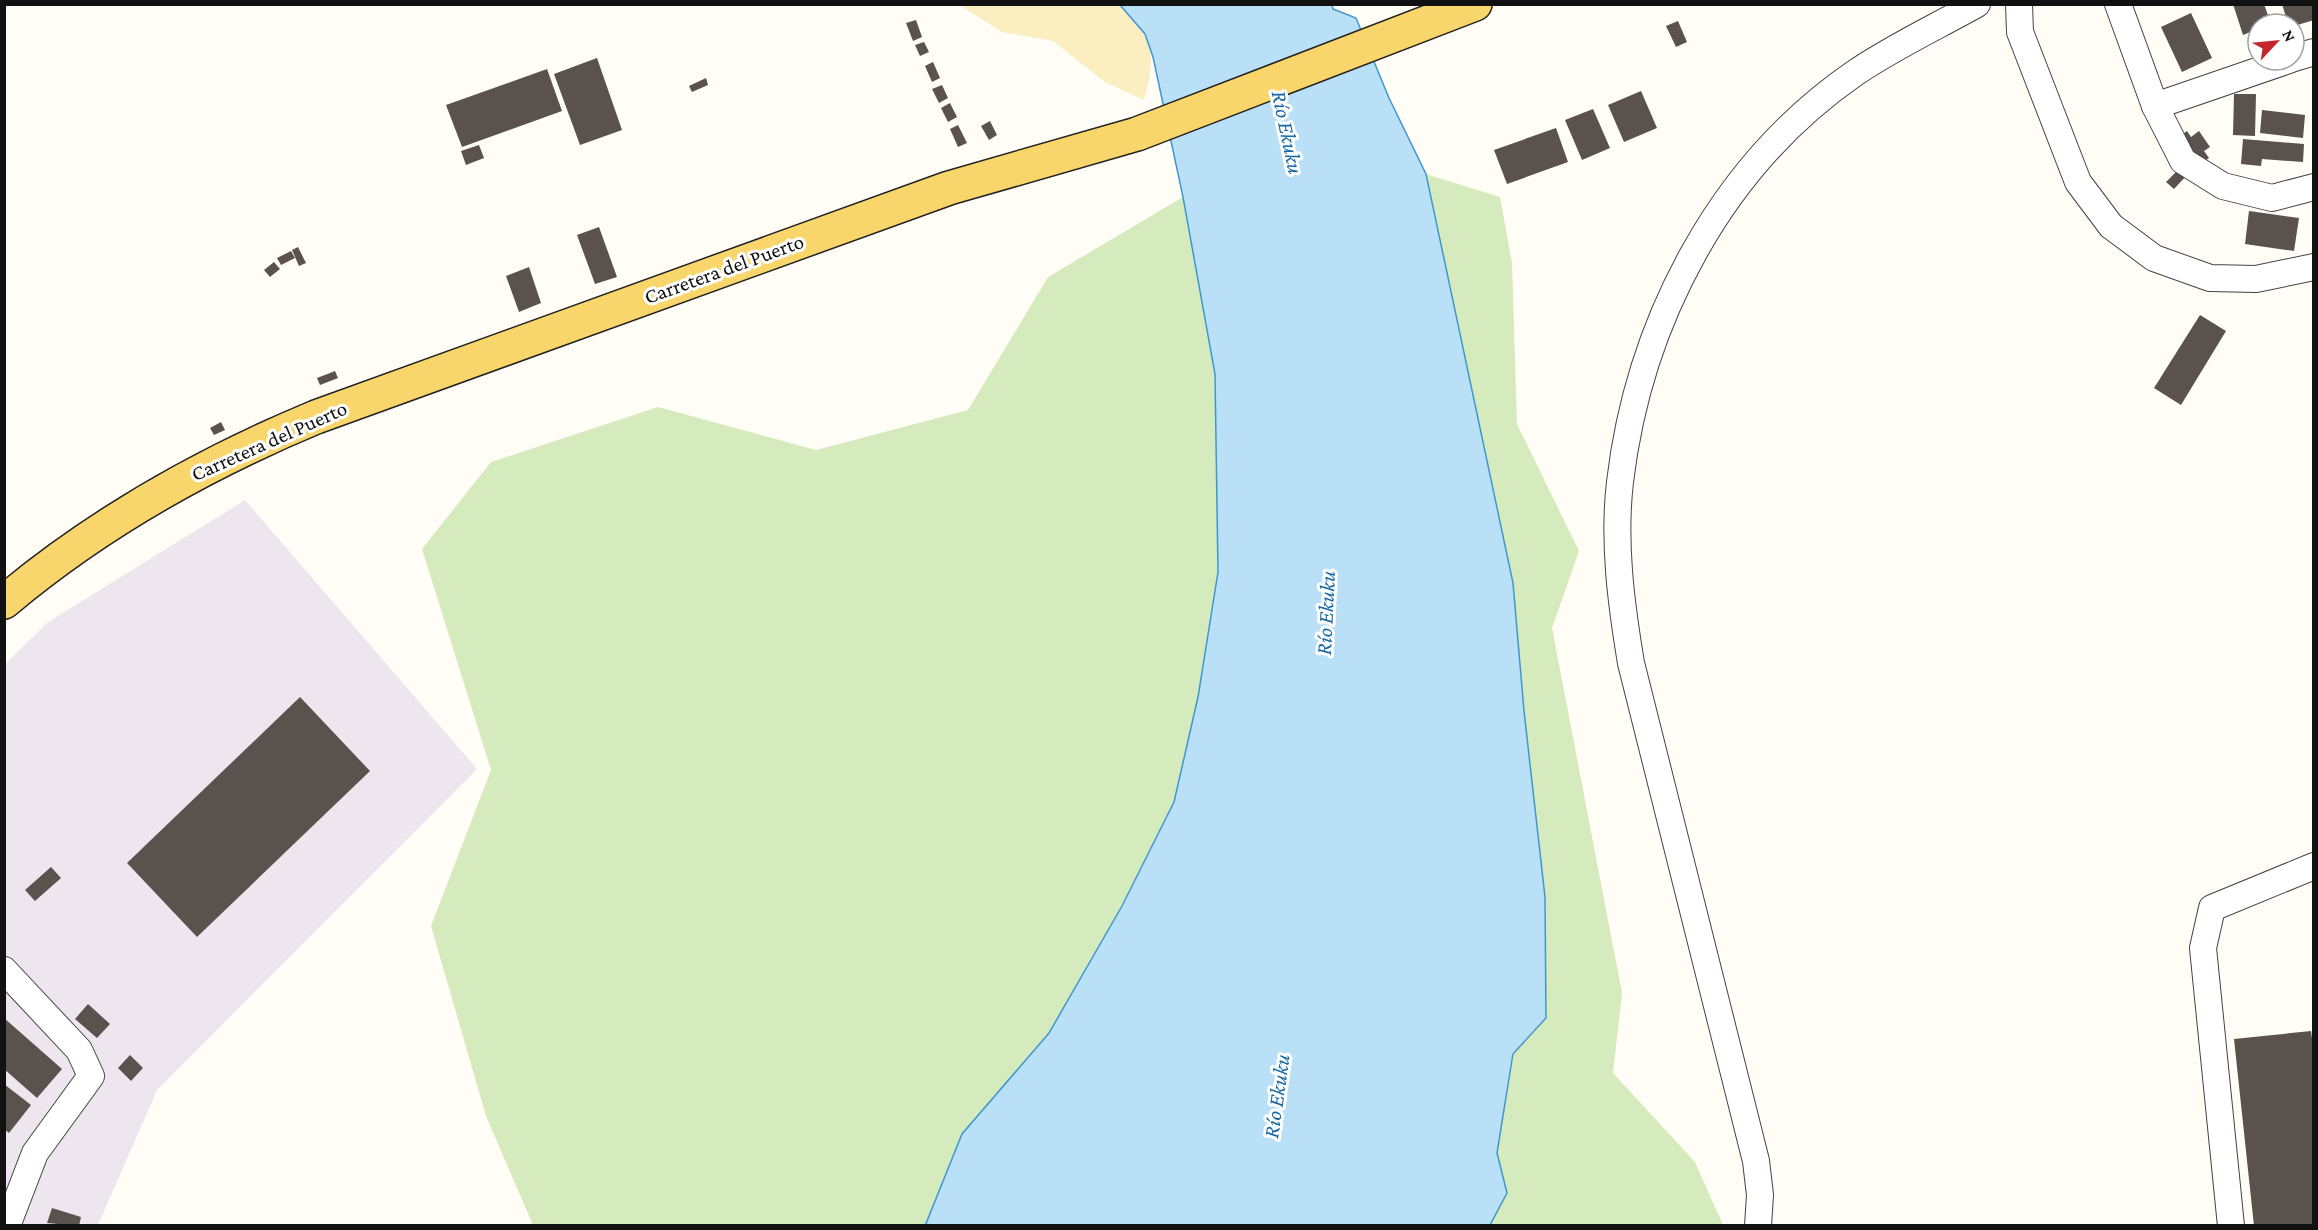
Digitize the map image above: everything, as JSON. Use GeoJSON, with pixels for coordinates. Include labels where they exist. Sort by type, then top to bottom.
{"type":"FeatureCollection","features":[{"type":"Feature","properties":{"kind":"main road","name":"Carretera del Puerto"},"geometry":{"type":"LineString","coordinates":[[4,602],[75,545],[132,509],[258,441],[316,417],[949,188],[1137,134],[1475,4]]}},
{"type":"Feature","properties":{"kind":"lane"},"geometry":{"type":"LineString","coordinates":[[1758,1226],[1760,1195],[1753,1149],[1631,663],[1620,602],[1618,547],[1622,472],[1643,367],[1665,312],[1694,252],[1715,216],[1740,183],[1785,133],[1854,74],[1977,4]]}},
{"type":"Feature","properties":{"kind":"lane"},"geometry":{"type":"LineString","coordinates":[[2019,4],[2020,32],[2078,182],[2111,226],[2154,258],[2210,278],[2256,279],[2313,267]]}},
{"type":"Feature","properties":{"kind":"lane"},"geometry":{"type":"LineString","coordinates":[[2118,4],[2155,106],[2183,161],[2223,186],[2272,198],[2313,187]]}},
{"type":"Feature","properties":{"kind":"lane"},"geometry":{"type":"LineString","coordinates":[[2155,106],[2254,72]]}},
{"type":"Feature","properties":{"kind":"lane"},"geometry":{"type":"LineString","coordinates":[[2231,1226],[2203,948],[2212,908],[2313,866]]}},
{"type":"Feature","properties":{"kind":"lane"},"geometry":{"type":"LineString","coordinates":[[4,970],[79,1050],[91,1076],[35,1153],[7,1226]]}},
{"type":"Feature","properties":{"kind":"shaded area"},"geometry":{"type":"Polygon","coordinates":[[[245,500],[477,769],[157,1090],[98,1225],[5,1226],[5,664],[48,622],[245,500]]]}},
{"type":"Feature","properties":{"kind":"green space"},"geometry":{"type":"Polygon","coordinates":[[[1426,174],[1500,197],[1512,263],[1517,424],[1579,551],[1552,628],[1622,993],[1613,1073],[1695,1162],[1723,1225],[1490,1225],[1507,1193],[1497,1153],[1514,1054],[1546,1018],[1513,583],[1426,174]]]}},
{"type":"Feature","properties":{"kind":"green space"},"geometry":{"type":"Polygon","coordinates":[[[1183,197],[1215,374],[1218,572],[1198,697],[1174,802],[1122,906],[1049,1033],[962,1134],[925,1225],[533,1225],[486,1116],[431,926],[491,770],[422,549],[491,462],[658,407],[816,450],[968,410],[1048,277],[1183,197]]]}},
{"type":"Feature","properties":{"kind":"sand"},"geometry":{"type":"Polygon","coordinates":[[[959,5],[1120,5],[1140,27],[1149,48],[1150,71],[1144,100],[1105,82],[1053,41],[1002,32],[959,5]]]}},
{"type":"Feature","properties":{"kind":"water","name":"Río Ekuku"},"geometry":{"type":"Polygon","coordinates":[[[1120,5],[1332,5],[1333,9],[1356,18],[1389,98],[1426,174],[1513,583],[1524,711],[1545,897],[1546,1018],[1513,1054],[1497,1153],[1507,1193],[1490,1225],[925,1226],[962,1134],[1049,1033],[1122,906],[1174,802],[1198,697],[1218,572],[1215,374],[1183,197],[1153,57],[1145,34],[1120,5]]]}},
{"type":"Feature","properties":{"kind":"building"},"geometry":{"type":"Polygon","coordinates":[[[2233,4],[2264,4],[2267,12],[2246,12],[2246,34],[2243,35],[2233,4]]]}},
{"type":"Feature","properties":{"kind":"building"},"geometry":{"type":"Polygon","coordinates":[[[2282,4],[2314,4],[2314,20],[2306,22],[2306,12],[2284,12],[2282,4]]]}},
{"type":"Feature","properties":{"kind":"building"},"geometry":{"type":"Polygon","coordinates":[[[2191,13],[2212,58],[2182,72],[2161,27],[2191,13]]]}},
{"type":"Feature","properties":{"kind":"building"},"geometry":{"type":"Polygon","coordinates":[[[916,20],[922,37],[913,41],[906,23],[916,20]]]}},
{"type":"Feature","properties":{"kind":"building"},"geometry":{"type":"Polygon","coordinates":[[[1678,21],[1687,42],[1676,47],[1666,26],[1678,21]]]}},
{"type":"Feature","properties":{"kind":"building"},"geometry":{"type":"Polygon","coordinates":[[[924,42],[929,52],[920,56],[915,45],[924,42]]]}},
{"type":"Feature","properties":{"kind":"building"},"geometry":{"type":"Polygon","coordinates":[[[597,58],[622,130],[580,145],[554,74],[597,58]]]}},
{"type":"Feature","properties":{"kind":"building"},"geometry":{"type":"Polygon","coordinates":[[[933,62],[940,78],[932,82],[925,66],[933,62]]]}},
{"type":"Feature","properties":{"kind":"building"},"geometry":{"type":"Polygon","coordinates":[[[547,69],[562,111],[462,147],[446,105],[547,69]]]}},
{"type":"Feature","properties":{"kind":"building"},"geometry":{"type":"Polygon","coordinates":[[[706,78],[708,85],[692,92],[689,86],[706,78]]]}},
{"type":"Feature","properties":{"kind":"building"},"geometry":{"type":"Polygon","coordinates":[[[942,85],[948,98],[939,103],[932,89],[942,85]]]}},
{"type":"Feature","properties":{"kind":"building"},"geometry":{"type":"Polygon","coordinates":[[[1641,91],[1657,128],[1624,142],[1608,105],[1641,91]]]}},
{"type":"Feature","properties":{"kind":"building"},"geometry":{"type":"Polygon","coordinates":[[[2234,94],[2256,94],[2255,136],[2233,135],[2234,94]]]}},
{"type":"Feature","properties":{"kind":"building"},"geometry":{"type":"Polygon","coordinates":[[[950,103],[957,117],[948,122],[941,108],[950,103]]]}},
{"type":"Feature","properties":{"kind":"building"},"geometry":{"type":"Polygon","coordinates":[[[1593,109],[1610,148],[1582,160],[1565,120],[1593,109]]]}},
{"type":"Feature","properties":{"kind":"building"},"geometry":{"type":"Polygon","coordinates":[[[2262,110],[2305,115],[2303,138],[2260,133],[2262,110]]]}},
{"type":"Feature","properties":{"kind":"building"},"geometry":{"type":"Polygon","coordinates":[[[990,121],[997,135],[989,140],[981,126],[990,121]]]}},
{"type":"Feature","properties":{"kind":"building"},"geometry":{"type":"Polygon","coordinates":[[[958,125],[967,143],[958,147],[950,129],[958,125]]]}},
{"type":"Feature","properties":{"kind":"building"},"geometry":{"type":"Polygon","coordinates":[[[1556,128],[1568,162],[1507,184],[1494,150],[1556,128]]]}},
{"type":"Feature","properties":{"kind":"building"},"geometry":{"type":"Polygon","coordinates":[[[2187,131],[2191,137],[2199,131],[2210,147],[2204,151],[2209,158],[2200,164],[2180,136],[2187,131]]]}},
{"type":"Feature","properties":{"kind":"building"},"geometry":{"type":"Polygon","coordinates":[[[2243,139],[2304,144],[2303,162],[2262,159],[2261,166],[2241,164],[2243,139]]]}},
{"type":"Feature","properties":{"kind":"building"},"geometry":{"type":"Polygon","coordinates":[[[479,145],[484,158],[466,165],[461,151],[479,145]]]}},
{"type":"Feature","properties":{"kind":"building"},"geometry":{"type":"Polygon","coordinates":[[[2180,168],[2187,175],[2174,189],[2166,182],[2180,168]]]}},
{"type":"Feature","properties":{"kind":"building"},"geometry":{"type":"Polygon","coordinates":[[[2249,211],[2299,218],[2294,251],[2245,244],[2249,211]]]}},
{"type":"Feature","properties":{"kind":"building"},"geometry":{"type":"Polygon","coordinates":[[[599,227],[617,277],[595,284],[577,235],[599,227]]]}},
{"type":"Feature","properties":{"kind":"building"},"geometry":{"type":"Polygon","coordinates":[[[298,247],[306,263],[299,266],[292,250],[298,247]]]}},
{"type":"Feature","properties":{"kind":"building"},"geometry":{"type":"Polygon","coordinates":[[[291,251],[295,258],[281,265],[277,258],[291,251]]]}},
{"type":"Feature","properties":{"kind":"building"},"geometry":{"type":"Polygon","coordinates":[[[274,262],[280,269],[270,277],[264,270],[274,262]]]}},
{"type":"Feature","properties":{"kind":"building"},"geometry":{"type":"Polygon","coordinates":[[[529,267],[541,303],[519,312],[506,276],[529,267]]]}},
{"type":"Feature","properties":{"kind":"building"},"geometry":{"type":"Polygon","coordinates":[[[2200,315],[2226,331],[2181,405],[2154,388],[2200,315]]]}},
{"type":"Feature","properties":{"kind":"building"},"geometry":{"type":"Polygon","coordinates":[[[335,371],[338,378],[320,385],[317,378],[335,371]]]}},
{"type":"Feature","properties":{"kind":"building"},"geometry":{"type":"Polygon","coordinates":[[[221,422],[225,430],[214,435],[210,428],[221,422]]]}},
{"type":"Feature","properties":{"kind":"building"},"geometry":{"type":"Polygon","coordinates":[[[300,697],[370,771],[197,937],[127,863],[300,697]]]}},
{"type":"Feature","properties":{"kind":"building"},"geometry":{"type":"Polygon","coordinates":[[[51,867],[61,878],[35,901],[25,890],[51,867]]]}},
{"type":"Feature","properties":{"kind":"building"},"geometry":{"type":"Polygon","coordinates":[[[88,1004],[110,1024],[97,1038],[75,1019],[88,1004]]]}},
{"type":"Feature","properties":{"kind":"building"},"geometry":{"type":"Polygon","coordinates":[[[4,1018],[62,1069],[37,1098],[4,1069],[4,1018]]]}},
{"type":"Feature","properties":{"kind":"building"},"geometry":{"type":"Polygon","coordinates":[[[2311,1031],[2314,1052],[2314,1226],[2254,1226],[2234,1039],[2311,1031]]]}},
{"type":"Feature","properties":{"kind":"building"},"geometry":{"type":"Polygon","coordinates":[[[130,1055],[143,1068],[131,1081],[118,1068],[130,1055]]]}},
{"type":"Feature","properties":{"kind":"building"},"geometry":{"type":"Polygon","coordinates":[[[4,1084],[31,1105],[9,1133],[4,1129],[4,1084]]]}},
{"type":"Feature","properties":{"kind":"building"},"geometry":{"type":"Polygon","coordinates":[[[52,1208],[81,1217],[79,1226],[47,1223],[52,1208]]]}}]}
